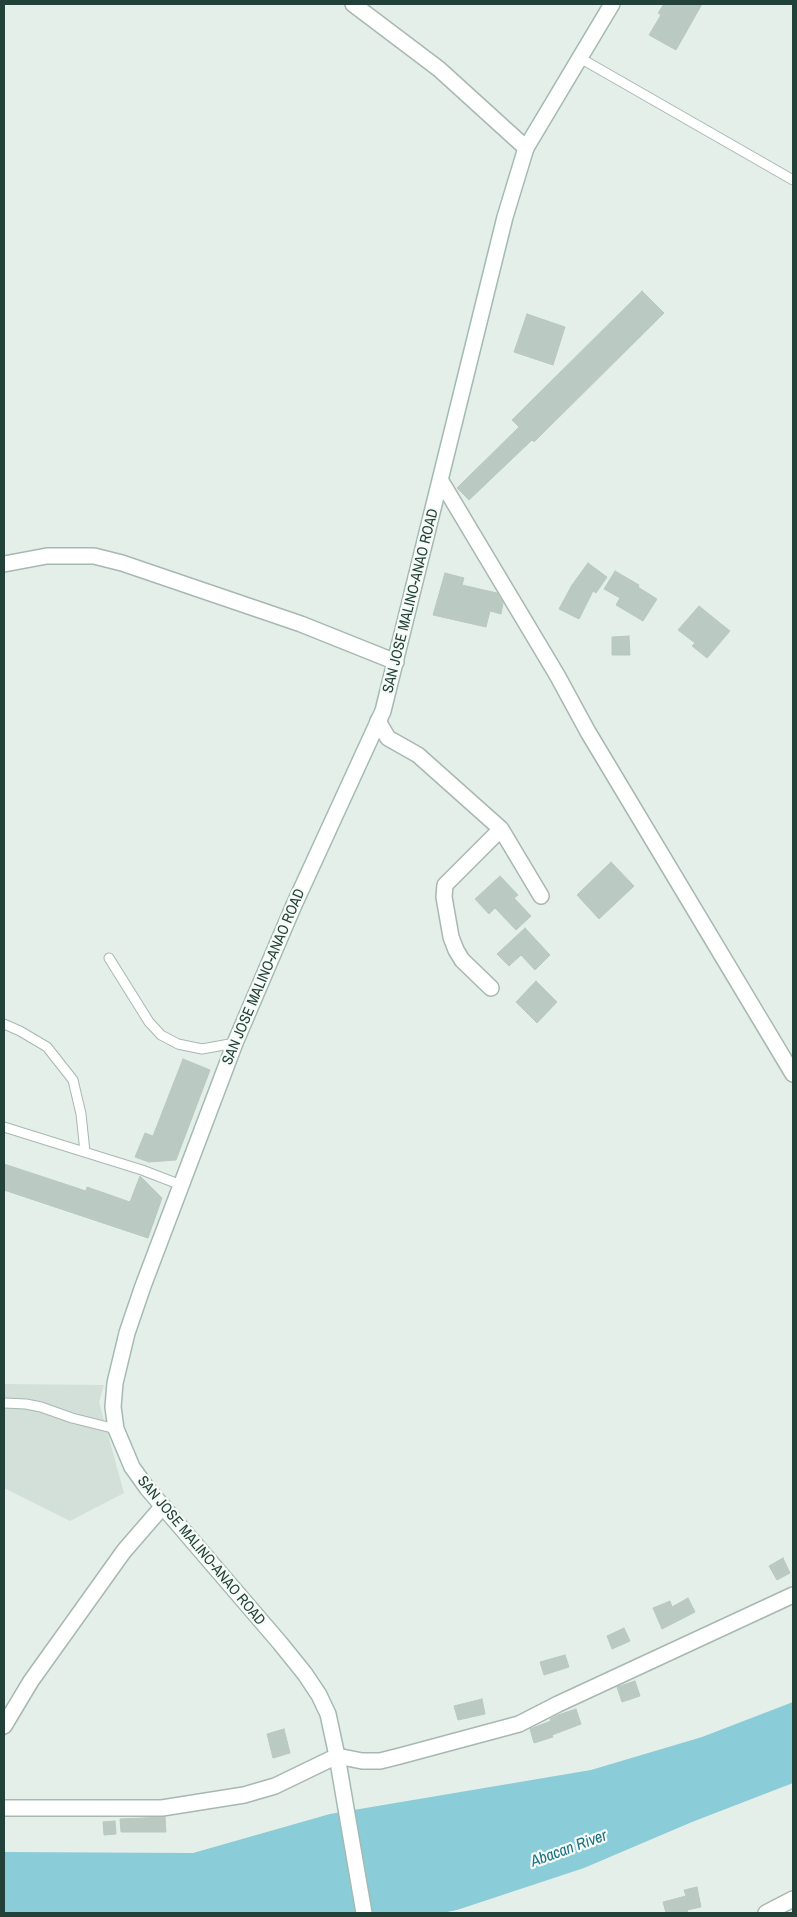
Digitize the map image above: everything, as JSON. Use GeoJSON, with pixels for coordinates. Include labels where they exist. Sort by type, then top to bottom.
{"type":"FeatureCollection","features":[{"type":"Feature","properties":{"kind":"street"},"geometry":{"type":"LineString","coordinates":[[353,4],[439,69],[526,148]]}},
{"type":"Feature","properties":{"kind":"street","name":"SAN JOSE MALINO-ANAO ROAD"},"geometry":{"type":"LineString","coordinates":[[364,1913],[341,1775],[328,1714],[319,1695],[305,1674],[147,1488],[132,1467],[116,1429],[113,1407],[115,1383],[119,1360],[143,1286],[235,1042],[294,905],[383,710],[505,217],[526,148],[612,4]]}},
{"type":"Feature","properties":{"kind":"street"},"geometry":{"type":"LineString","coordinates":[[441,481],[588,732],[793,1074]]}},
{"type":"Feature","properties":{"kind":"street"},"geometry":{"type":"LineString","coordinates":[[4,564],[47,556],[94,556],[122,563],[301,624],[396,662]]}},
{"type":"Feature","properties":{"kind":"street"},"geometry":{"type":"LineString","coordinates":[[378,721],[388,738],[418,755],[502,828],[541,896]]}},
{"type":"Feature","properties":{"kind":"street"},"geometry":{"type":"LineString","coordinates":[[491,988],[462,960],[456,950],[451,937],[444,898],[445,885],[502,828]]}},
{"type":"Feature","properties":{"kind":"street"},"geometry":{"type":"LineString","coordinates":[[4,1726],[31,1681],[118,1559],[163,1506]]}},
{"type":"Feature","properties":{"kind":"street"},"geometry":{"type":"LineString","coordinates":[[4,1808],[162,1808],[244,1795],[275,1786],[337,1756],[362,1761],[380,1761],[519,1724],[793,1595]]}},
{"type":"Feature","properties":{"kind":"street"},"geometry":{"type":"LineString","coordinates":[[766,1913],[793,1899]]}},
{"type":"Feature","properties":{"kind":"lane"},"geometry":{"type":"LineString","coordinates":[[580,58],[793,180]]}},
{"type":"Feature","properties":{"kind":"lane"},"geometry":{"type":"LineString","coordinates":[[109,958],[150,1022],[161,1035],[178,1044],[202,1049],[235,1042]]}},
{"type":"Feature","properties":{"kind":"lane"},"geometry":{"type":"LineString","coordinates":[[4,1024],[47,1047],[73,1080],[81,1114],[85,1152]]}},
{"type":"Feature","properties":{"kind":"lane"},"geometry":{"type":"LineString","coordinates":[[4,1127],[142,1170],[181,1185]]}},
{"type":"Feature","properties":{"kind":"lane"},"geometry":{"type":"LineString","coordinates":[[4,1403],[41,1406],[72,1418],[116,1429]]}},
{"type":"Feature","properties":{"kind":"shaded area"},"geometry":{"type":"Polygon","coordinates":[[[4,1384],[104,1385],[99,1402],[124,1493],[70,1521],[4,1488],[4,1384]]]}},
{"type":"Feature","properties":{"kind":"water","name":"Abacan River"},"geometry":{"type":"Polygon","coordinates":[[[793,1702],[793,1783],[692,1822],[584,1868],[457,1910],[442,1913],[4,1913],[4,1852],[193,1853],[330,1814],[591,1770],[702,1737],[793,1702]]]}},
{"type":"Feature","properties":{"kind":"building"},"geometry":{"type":"Polygon","coordinates":[[[664,4],[702,4],[676,50],[649,35],[661,15],[658,13],[664,4]]]}},
{"type":"Feature","properties":{"kind":"building"},"geometry":{"type":"Polygon","coordinates":[[[642,291],[664,313],[534,442],[532,440],[469,500],[457,488],[519,427],[512,420],[642,291]]]}},
{"type":"Feature","properties":{"kind":"building"},"geometry":{"type":"Polygon","coordinates":[[[527,314],[565,327],[553,365],[514,352],[527,314]]]}},
{"type":"Feature","properties":{"kind":"building"},"geometry":{"type":"Polygon","coordinates":[[[588,563],[607,577],[596,593],[593,591],[579,619],[559,609],[572,585],[588,563]]]}},
{"type":"Feature","properties":{"kind":"building"},"geometry":{"type":"Polygon","coordinates":[[[615,571],[639,585],[638,587],[657,599],[643,621],[616,605],[620,598],[604,589],[615,571]]]}},
{"type":"Feature","properties":{"kind":"building"},"geometry":{"type":"Polygon","coordinates":[[[445,573],[464,578],[462,585],[497,593],[503,603],[501,614],[490,611],[486,627],[433,615],[445,573]]]}},
{"type":"Feature","properties":{"kind":"building"},"geometry":{"type":"Polygon","coordinates":[[[699,606],[730,631],[707,658],[692,646],[695,643],[678,630],[699,606]]]}},
{"type":"Feature","properties":{"kind":"building"},"geometry":{"type":"Polygon","coordinates":[[[629,636],[630,655],[612,655],[612,637],[629,636]]]}},
{"type":"Feature","properties":{"kind":"building"},"geometry":{"type":"Polygon","coordinates":[[[611,862],[634,886],[599,919],[577,895],[611,862]]]}},
{"type":"Feature","properties":{"kind":"building"},"geometry":{"type":"Polygon","coordinates":[[[500,876],[518,895],[514,898],[531,916],[516,930],[495,908],[489,914],[475,899],[500,876]]]}},
{"type":"Feature","properties":{"kind":"building"},"geometry":{"type":"Polygon","coordinates":[[[525,928],[550,955],[535,970],[521,955],[509,966],[497,954],[525,928]]]}},
{"type":"Feature","properties":{"kind":"building"},"geometry":{"type":"Polygon","coordinates":[[[536,981],[557,1002],[537,1023],[516,1002],[536,981]]]}},
{"type":"Feature","properties":{"kind":"building"},"geometry":{"type":"Polygon","coordinates":[[[183,1059],[210,1070],[176,1160],[149,1162],[135,1157],[145,1133],[153,1136],[183,1059]]]}},
{"type":"Feature","properties":{"kind":"building"},"geometry":{"type":"Polygon","coordinates":[[[4,1164],[86,1191],[87,1187],[130,1202],[140,1176],[162,1198],[148,1238],[4,1190],[4,1164]]]}},
{"type":"Feature","properties":{"kind":"building"},"geometry":{"type":"Polygon","coordinates":[[[783,1558],[790,1573],[777,1580],[769,1566],[783,1558]]]}},
{"type":"Feature","properties":{"kind":"building"},"geometry":{"type":"Polygon","coordinates":[[[688,1598],[695,1612],[662,1629],[653,1608],[670,1601],[672,1607],[688,1598]]]}},
{"type":"Feature","properties":{"kind":"building"},"geometry":{"type":"Polygon","coordinates":[[[624,1628],[630,1641],[612,1649],[607,1636],[624,1628]]]}},
{"type":"Feature","properties":{"kind":"building"},"geometry":{"type":"Polygon","coordinates":[[[565,1655],[569,1667],[544,1675],[540,1662],[565,1655]]]}},
{"type":"Feature","properties":{"kind":"building"},"geometry":{"type":"Polygon","coordinates":[[[635,1681],[640,1696],[622,1702],[617,1687],[635,1681]]]}},
{"type":"Feature","properties":{"kind":"building"},"geometry":{"type":"Polygon","coordinates":[[[482,1699],[485,1714],[458,1720],[454,1706],[482,1699]]]}},
{"type":"Feature","properties":{"kind":"building"},"geometry":{"type":"Polygon","coordinates":[[[576,1709],[581,1724],[552,1735],[553,1737],[534,1743],[530,1729],[551,1721],[550,1719],[558,1715],[576,1709]]]}},
{"type":"Feature","properties":{"kind":"building"},"geometry":{"type":"Polygon","coordinates":[[[284,1729],[290,1753],[273,1758],[267,1734],[284,1729]]]}},
{"type":"Feature","properties":{"kind":"building"},"geometry":{"type":"Polygon","coordinates":[[[165,1817],[166,1832],[121,1832],[120,1819],[165,1817]]]}},
{"type":"Feature","properties":{"kind":"building"},"geometry":{"type":"Polygon","coordinates":[[[115,1821],[116,1834],[104,1835],[103,1822],[115,1821]]]}},
{"type":"Feature","properties":{"kind":"building"},"geometry":{"type":"Polygon","coordinates":[[[697,1887],[701,1907],[687,1910],[688,1913],[666,1913],[663,1902],[686,1896],[684,1890],[697,1887]]]}}]}
